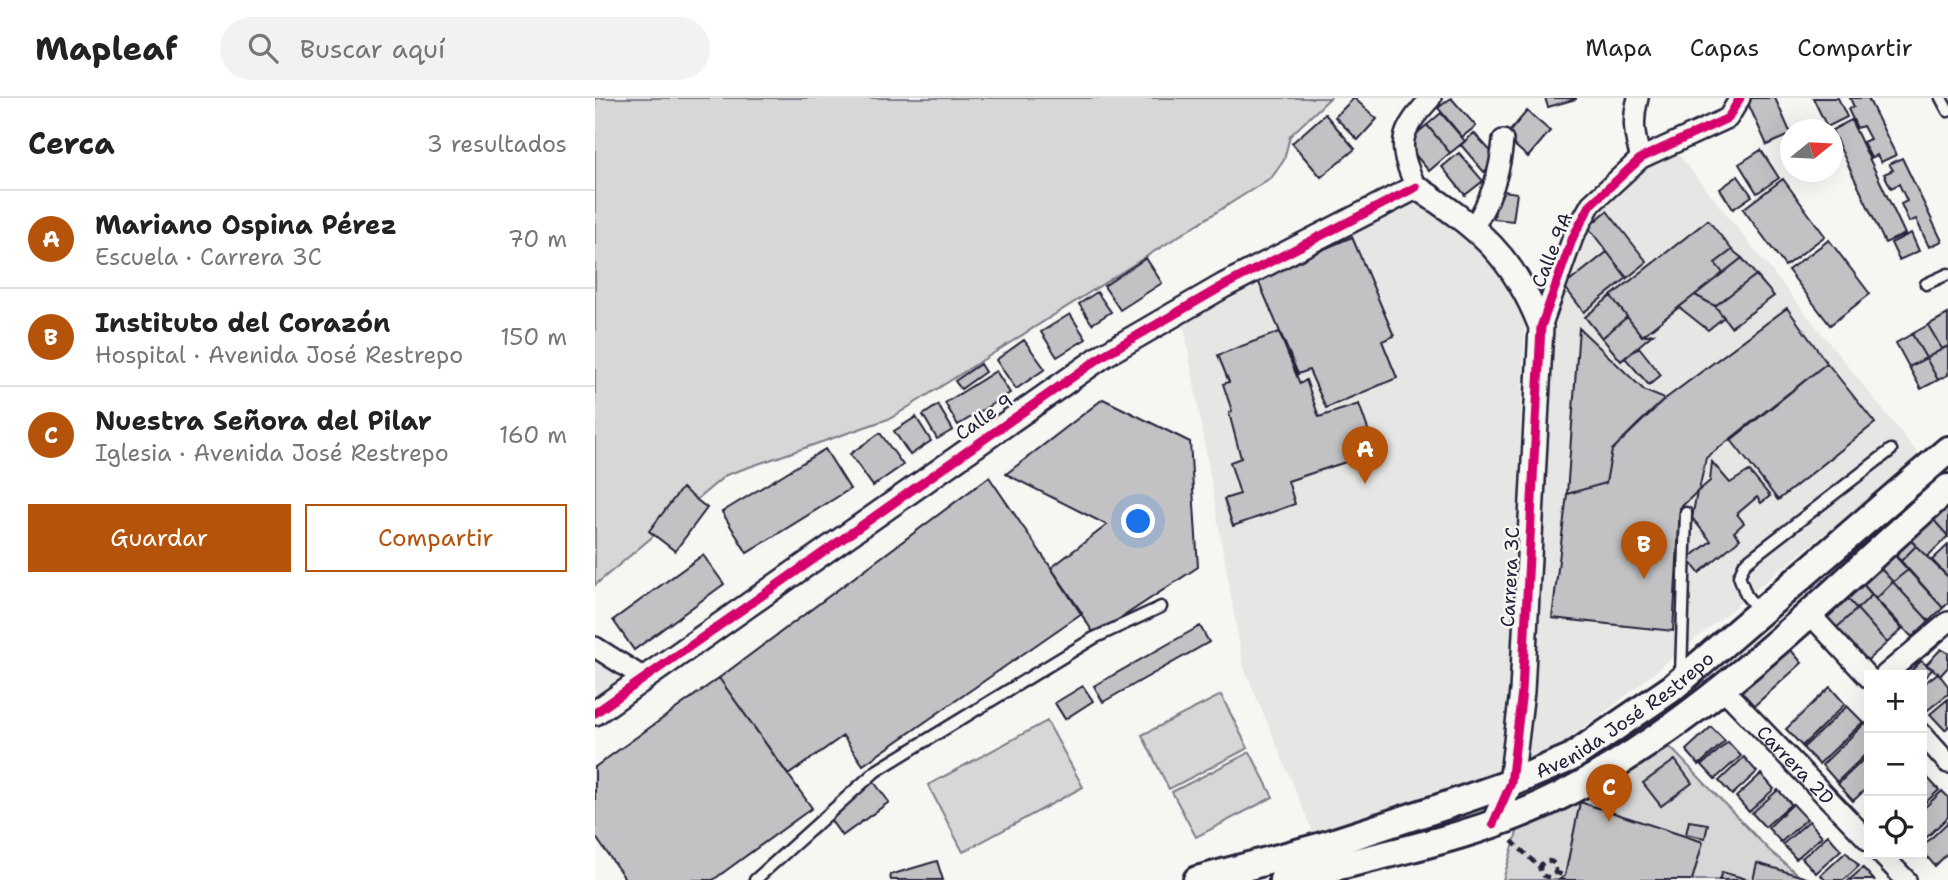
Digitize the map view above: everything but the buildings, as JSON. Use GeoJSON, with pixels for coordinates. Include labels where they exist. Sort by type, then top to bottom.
{"type":"FeatureCollection","features":[{"type":"Feature","properties":{"kind":"main road","name":"Avenida José Restrepo"},"geometry":{"type":"LineString","coordinates":[[1197,880],[1319,847],[1511,783],[1570,758],[1681,681],[1948,450]]}},
{"type":"Feature","properties":{"kind":"main road","name":"Avenida José Restrepo"},"geometry":{"type":"LineString","coordinates":[[1283,880],[1493,824],[1563,795],[1657,737],[1723,689],[1948,488]]}},
{"type":"Feature","properties":{"kind":"street"},"geometry":{"type":"LineString","coordinates":[[1431,98],[1407,128],[1401,141],[1404,161],[1416,187],[1473,228],[1506,259],[1529,297],[1541,327]]}},
{"type":"Feature","properties":{"kind":"street"},"geometry":{"type":"LineString","coordinates":[[1638,98],[1633,116],[1635,141],[1641,158]]}},
{"type":"Feature","properties":{"kind":"street","name":"Calle 9A"},"geometry":{"type":"LineString","coordinates":[[1541,327],[1573,237],[1591,204],[1641,158],[1728,118],[1741,98]]}},
{"type":"Feature","properties":{"kind":"street"},"geometry":{"type":"LineString","coordinates":[[1473,228],[1490,200],[1500,168],[1503,140]]}},
{"type":"Feature","properties":{"kind":"street","name":"Calle 9"},"geometry":{"type":"LineString","coordinates":[[595,713],[1104,355],[1223,286],[1416,187]]}},
{"type":"Feature","properties":{"kind":"street","name":"Carrera 3C"},"geometry":{"type":"LineString","coordinates":[[1493,824],[1511,783],[1522,691],[1541,327]]}},
{"type":"Feature","properties":{"kind":"street"},"geometry":{"type":"LineString","coordinates":[[1808,612],[1864,673]]}},
{"type":"Feature","properties":{"kind":"street"},"geometry":{"type":"LineString","coordinates":[[1891,670],[1948,622]]}},
{"type":"Feature","properties":{"kind":"street"},"geometry":{"type":"LineString","coordinates":[[595,647],[643,678]]}},
{"type":"Feature","properties":{"kind":"street","name":"Carrera 2D"},"geometry":{"type":"LineString","coordinates":[[1723,689],[1864,836]]}},
{"type":"Feature","properties":{"kind":"street"},"geometry":{"type":"LineString","coordinates":[[1927,740],[1948,763]]}},
{"type":"Feature","properties":{"kind":"street"},"geometry":{"type":"LineString","coordinates":[[1886,859],[1906,880]]}},
{"type":"Feature","properties":{"kind":"lane"},"geometry":{"type":"LineString","coordinates":[[1941,98],[1948,111]]}},
{"type":"Feature","properties":{"kind":"lane"},"geometry":{"type":"LineString","coordinates":[[1926,284],[1948,274]]}},
{"type":"Feature","properties":{"kind":"lane"},"geometry":{"type":"LineString","coordinates":[[1761,613],[1742,586],[1739,576],[1745,563],[1891,450]]}},
{"type":"Feature","properties":{"kind":"lane"},"geometry":{"type":"LineString","coordinates":[[1681,681],[1686,513]]}},
{"type":"Feature","properties":{"kind":"lane"},"geometry":{"type":"LineString","coordinates":[[755,880],[876,771],[1094,638],[1161,607]]}},
{"type":"Feature","properties":{"kind":"path"},"geometry":{"type":"LineString","coordinates":[[1493,824],[1539,867],[1540,873],[1546,877],[1555,872]]}},
{"type":"Feature","properties":{"kind":"path"},"geometry":{"type":"LineString","coordinates":[[1539,867],[1550,860],[1555,864],[1555,872]]}},
{"type":"Feature","properties":{"kind":"path"},"geometry":{"type":"LineString","coordinates":[[1555,872],[1565,876]]}},
{"type":"Feature","properties":{"kind":"shaded area"},"geometry":{"type":"Polygon","coordinates":[[[595,98],[1330,98],[1290,136],[1284,160],[1272,177],[891,418],[726,475],[595,585],[595,98]]]}},
{"type":"Feature","properties":{"kind":"shaded area"},"geometry":{"type":"Polygon","coordinates":[[[1662,134],[1920,456],[1617,703],[1527,769],[1319,847],[1243,665],[1180,303],[1407,182],[1465,220],[1526,298],[1508,731],[1536,295],[1560,272],[1591,204],[1662,134]]]}},
{"type":"Feature","properties":{"kind":"shaded area"},"geometry":{"type":"Polygon","coordinates":[[[595,647],[644,678],[595,713],[595,647]]]}},
{"type":"Feature","properties":{"kind":"shaded area"},"geometry":{"type":"Polygon","coordinates":[[[1221,695],[1248,748],[1169,789],[1142,735],[1221,695]]]}},
{"type":"Feature","properties":{"kind":"shaded area"},"geometry":{"type":"Polygon","coordinates":[[[1047,721],[1083,787],[963,852],[928,785],[1047,721]]]}},
{"type":"Feature","properties":{"kind":"shaded area"},"geometry":{"type":"Polygon","coordinates":[[[1645,721],[1769,850],[1804,880],[1692,880],[1703,842],[1580,803],[1565,876],[1559,880],[1503,880],[1523,812],[1563,795],[1645,721]]]}},
{"type":"Feature","properties":{"kind":"shaded area"},"geometry":{"type":"Polygon","coordinates":[[[1250,752],[1273,797],[1196,837],[1172,792],[1250,752]]]}},
{"type":"Feature","properties":{"kind":"cycle path"},"geometry":{"type":"LineString","coordinates":[[1493,824],[1511,783],[1522,691],[1541,327],[1573,237],[1591,204],[1641,158],[1728,118],[1740,98]]}},
{"type":"Feature","properties":{"kind":"cycle path"},"geometry":{"type":"LineString","coordinates":[[595,713],[1104,355],[1223,286],[1416,187]]}},
{"type":"Feature","properties":{"kind":"place","name":"Mariano Ospina Pérez"},"geometry":{"type":"Point","coordinates":[1365,484]}},
{"type":"Feature","properties":{"kind":"place","name":"Instituto del Corazón"},"geometry":{"type":"Point","coordinates":[1644,579]}},
{"type":"Feature","properties":{"kind":"place","name":"Nuestra Señora del Pilar"},"geometry":{"type":"Point","coordinates":[1609,822]}}]}
